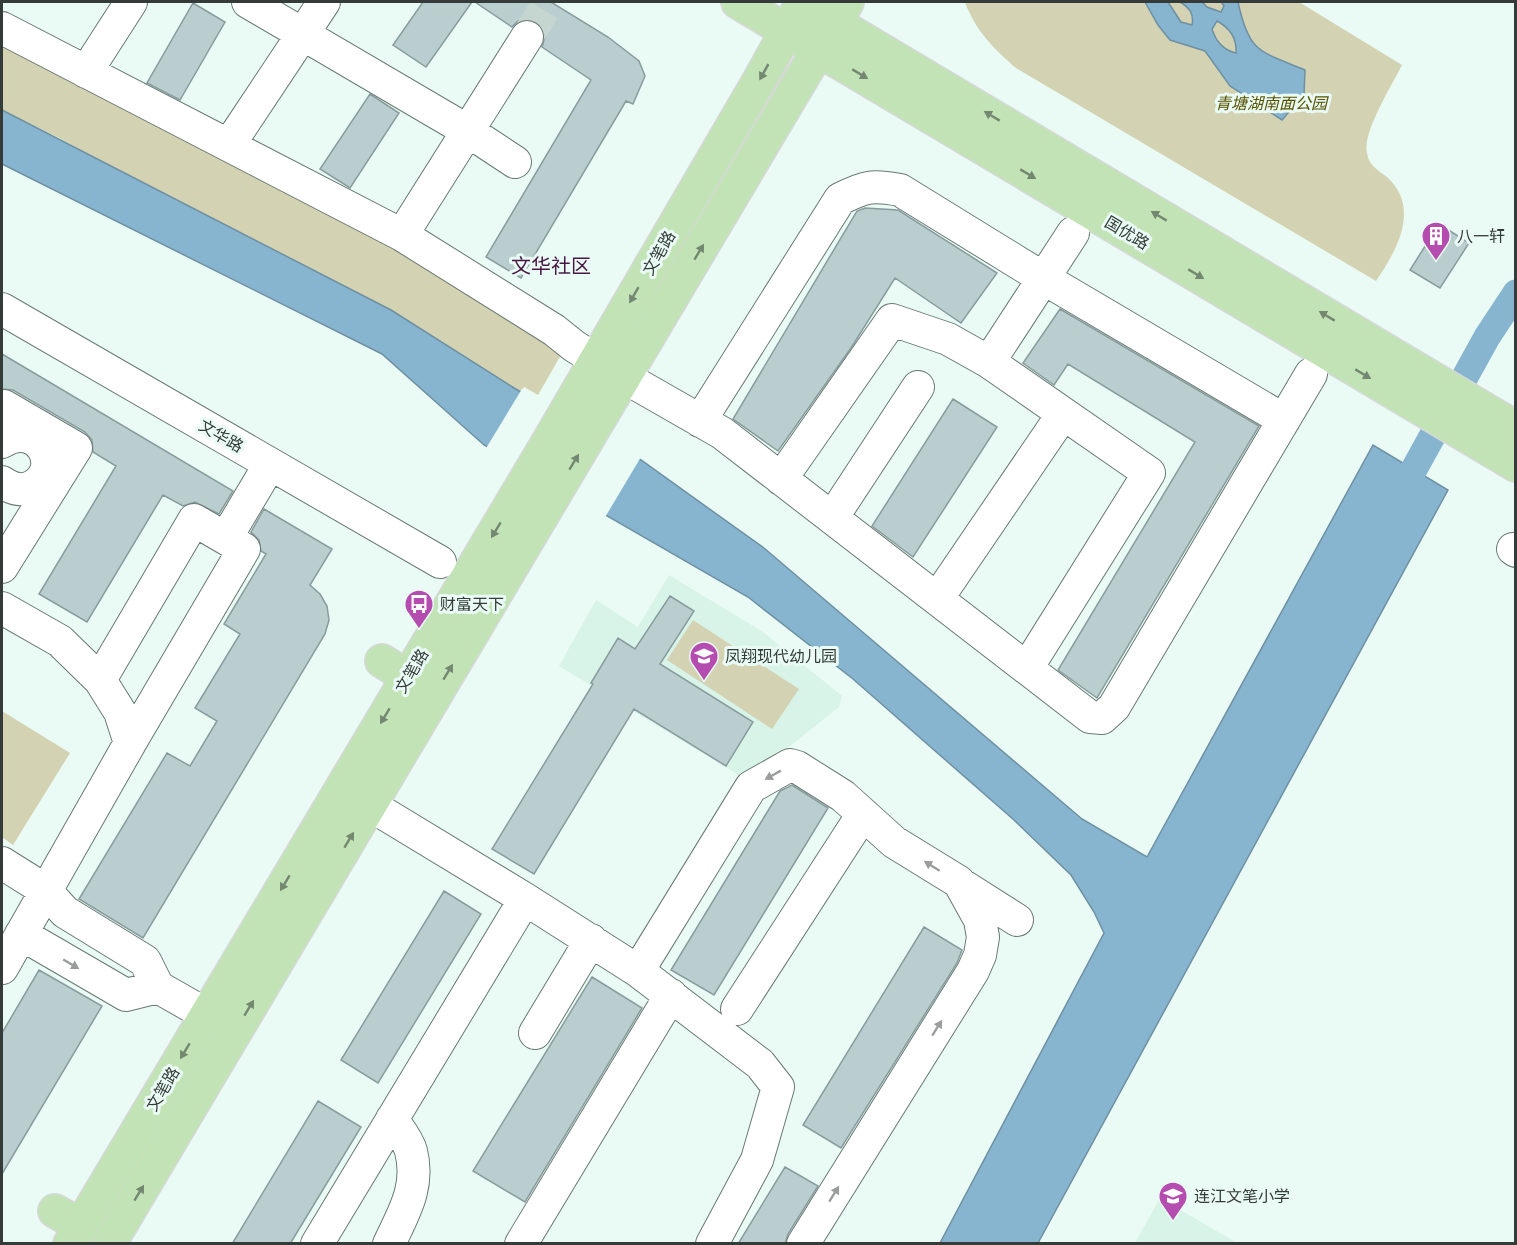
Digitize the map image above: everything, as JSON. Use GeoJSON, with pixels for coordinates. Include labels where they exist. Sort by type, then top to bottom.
{"type":"FeatureCollection","features":[{"type":"Feature","properties":{"kind":"main road","name":"国优路"},"geometry":{"type":"LineString","coordinates":[[738,2],[798,9],[834,25],[1475,422],[1515,465]]}},
{"type":"Feature","properties":{"kind":"main road","name":"文笔路"},"geometry":{"type":"LineString","coordinates":[[109,1244],[370,805],[539,488],[535,440],[566,412],[798,9]]}},
{"type":"Feature","properties":{"kind":"main road","name":"文笔路"},"geometry":{"type":"LineString","coordinates":[[69,1227],[207,1015],[395,669],[539,488],[594,429],[834,25]]}},
{"type":"Feature","properties":{"kind":"main road","name":"国优路"},"geometry":{"type":"LineString","coordinates":[[1475,422],[1515,428]]}},
{"type":"Feature","properties":{"kind":"street"},"geometry":{"type":"LineString","coordinates":[[86,72],[131,2]]}},
{"type":"Feature","properties":{"kind":"street"},"geometry":{"type":"LineString","coordinates":[[248,2],[468,131],[515,162]]}},
{"type":"Feature","properties":{"kind":"street"},"geometry":{"type":"LineString","coordinates":[[229,145],[324,2]]}},
{"type":"Feature","properties":{"kind":"street"},"geometry":{"type":"LineString","coordinates":[[2,28],[402,235],[554,330],[596,360]]}},
{"type":"Feature","properties":{"kind":"street"},"geometry":{"type":"LineString","coordinates":[[402,235],[527,37]]}},
{"type":"Feature","properties":{"kind":"street"},"geometry":{"type":"LineString","coordinates":[[700,421],[840,199],[874,185],[900,190],[1043,278],[1284,420]]}},
{"type":"Feature","properties":{"kind":"street"},"geometry":{"type":"LineString","coordinates":[[989,362],[1073,233]]}},
{"type":"Feature","properties":{"kind":"street","name":"文华路"},"geometry":{"type":"LineString","coordinates":[[2,309],[440,562]]}},
{"type":"Feature","properties":{"kind":"street"},"geometry":{"type":"LineString","coordinates":[[782,479],[892,320],[948,339],[989,362],[1149,473],[1027,668]]}},
{"type":"Feature","properties":{"kind":"street"},"geometry":{"type":"LineString","coordinates":[[624,377],[722,433],[1090,717],[1102,718],[1114,707],[1311,374]]}},
{"type":"Feature","properties":{"kind":"street"},"geometry":{"type":"LineString","coordinates":[[832,518],[918,387]]}},
{"type":"Feature","properties":{"kind":"street"},"geometry":{"type":"LineString","coordinates":[[2,409],[4,406],[36,432],[76,448],[49,480],[2,567]]}},
{"type":"Feature","properties":{"kind":"street"},"geometry":{"type":"LineString","coordinates":[[937,599],[1063,414]]}},
{"type":"Feature","properties":{"kind":"street"},"geometry":{"type":"LineString","coordinates":[[2,442],[16,435],[36,432]]}},
{"type":"Feature","properties":{"kind":"street"},"geometry":{"type":"LineString","coordinates":[[226,538],[270,464]]}},
{"type":"Feature","properties":{"kind":"street"},"geometry":{"type":"LineString","coordinates":[[2,482],[10,488],[19,489],[49,480]]}},
{"type":"Feature","properties":{"kind":"street"},"geometry":{"type":"LineString","coordinates":[[100,680],[194,520],[244,549],[8,954],[126,995],[158,987]]}},
{"type":"Feature","properties":{"kind":"street"},"geometry":{"type":"LineString","coordinates":[[2,608],[60,641],[100,680],[120,712],[130,743]]}},
{"type":"Feature","properties":{"kind":"street"},"geometry":{"type":"LineString","coordinates":[[639,970],[751,787],[790,765],[843,796],[894,842],[1017,920]]}},
{"type":"Feature","properties":{"kind":"street"},"geometry":{"type":"LineString","coordinates":[[370,805],[639,970],[760,1064],[778,1088],[757,1160],[712,1244]]}},
{"type":"Feature","properties":{"kind":"street"},"geometry":{"type":"LineString","coordinates":[[737,1009],[863,814]]}},
{"type":"Feature","properties":{"kind":"street"},"geometry":{"type":"LineString","coordinates":[[2,863],[45,890],[65,912],[146,961],[158,987],[207,1015]]}},
{"type":"Feature","properties":{"kind":"street"},"geometry":{"type":"LineString","coordinates":[[803,1244],[976,963],[983,937],[980,920],[959,882]]}},
{"type":"Feature","properties":{"kind":"street"},"geometry":{"type":"LineString","coordinates":[[317,1244],[525,899]]}},
{"type":"Feature","properties":{"kind":"street"},"geometry":{"type":"LineString","coordinates":[[535,1033],[591,940]]}},
{"type":"Feature","properties":{"kind":"street"},"geometry":{"type":"LineString","coordinates":[[521,1244],[671,995]]}},
{"type":"Feature","properties":{"kind":"street"},"geometry":{"type":"LineString","coordinates":[[389,1244],[403,1216],[414,1182],[411,1149],[392,1119]]}},
{"type":"Feature","properties":{"kind":"shaded area","name":"凤翔现代幼儿园"},"geometry":{"type":"Polygon","coordinates":[[[669,575],[763,632],[842,696],[839,707],[747,780],[559,666],[596,600],[638,627],[669,575]]]}},
{"type":"Feature","properties":{"kind":"shaded area","name":"连江文笔小学"},"geometry":{"type":"Polygon","coordinates":[[[1160,1198],[1237,1243],[1135,1243],[1160,1198]]]}},
{"type":"Feature","properties":{"kind":"green space","name":"青塘湖南面公园"},"geometry":{"type":"Polygon","coordinates":[[[965,2],[1299,2],[1402,65],[1373,122],[1367,144],[1368,157],[1372,164],[1397,189],[1403,202],[1404,215],[1398,243],[1376,281],[1016,68],[986,38],[965,2]]]}},
{"type":"Feature","properties":{"kind":"green space"},"geometry":{"type":"Polygon","coordinates":[[[2,36],[399,239],[565,348],[538,395],[524,387],[521,391],[514,388],[59,138],[2,110],[2,36]]]}},
{"type":"Feature","properties":{"kind":"green space"},"geometry":{"type":"Polygon","coordinates":[[[693,620],[799,689],[772,729],[667,660],[693,620]]]}},
{"type":"Feature","properties":{"kind":"green space"},"geometry":{"type":"Polygon","coordinates":[[[2,711],[70,753],[13,845],[2,837],[2,711]]]}},
{"type":"Feature","properties":{"kind":"water"},"geometry":{"type":"Polygon","coordinates":[[[1145,2],[1168,2],[1181,22],[1192,25],[1190,12],[1180,2],[1202,2],[1207,7],[1221,12],[1224,6],[1221,2],[1238,2],[1247,31],[1258,48],[1266,54],[1305,70],[1304,94],[1282,120],[1230,86],[1205,51],[1170,40],[1145,2]],[[1217,21],[1212,29],[1216,38],[1224,48],[1236,53],[1234,38],[1217,21]]]}},
{"type":"Feature","properties":{"kind":"water"},"geometry":{"type":"Polygon","coordinates":[[[2,110],[391,310],[514,388],[641,460],[764,548],[1082,819],[1147,857],[1373,445],[1448,490],[1038,1243],[940,1243],[1104,933],[1071,875],[1014,820],[853,679],[748,597],[484,445],[382,354],[2,164],[2,110]]]}},
{"type":"Feature","properties":{"kind":"pier"},"geometry":{"type":"Polygon","coordinates":[[[522,389],[641,457],[604,519],[485,450],[522,389]]]}},
{"type":"Feature","properties":{"kind":"building"},"geometry":{"type":"Polygon","coordinates":[[[423,2],[472,2],[426,67],[393,45],[423,2]]]}},
{"type":"Feature","properties":{"kind":"building"},"geometry":{"type":"Polygon","coordinates":[[[475,2],[551,2],[608,37],[639,61],[645,76],[633,104],[626,101],[521,278],[486,257],[591,80],[542,47],[545,37],[543,28],[537,22],[527,19],[518,21],[512,27],[475,2]]]}},
{"type":"Feature","properties":{"kind":"building"},"geometry":{"type":"Polygon","coordinates":[[[193,3],[225,22],[180,100],[147,83],[193,3]]]}},
{"type":"Feature","properties":{"kind":"building"},"geometry":{"type":"Polygon","coordinates":[[[370,94],[399,113],[350,188],[320,169],[370,94]]]}},
{"type":"Feature","properties":{"kind":"building"},"geometry":{"type":"Polygon","coordinates":[[[865,208],[898,210],[997,273],[961,323],[895,278],[851,348],[778,451],[733,419],[857,211],[865,208]]]}},
{"type":"Feature","properties":{"kind":"building","name":"八一轩"},"geometry":{"type":"Polygon","coordinates":[[[1439,224],[1469,243],[1440,288],[1410,270],[1439,224]]]}},
{"type":"Feature","properties":{"kind":"building"},"geometry":{"type":"Polygon","coordinates":[[[1060,309],[1259,426],[1097,698],[1058,670],[1195,442],[1068,364],[1054,385],[1023,363],[1060,309]]]}},
{"type":"Feature","properties":{"kind":"building"},"geometry":{"type":"Polygon","coordinates":[[[2,354],[233,491],[219,514],[195,502],[183,506],[163,495],[87,622],[39,594],[116,466],[93,452],[92,440],[85,432],[13,390],[2,389],[2,354]]]}},
{"type":"Feature","properties":{"kind":"building"},"geometry":{"type":"Polygon","coordinates":[[[953,399],[997,427],[913,557],[872,526],[953,399]]]}},
{"type":"Feature","properties":{"kind":"building"},"geometry":{"type":"Polygon","coordinates":[[[264,509],[332,549],[310,585],[320,594],[327,606],[329,620],[325,634],[143,938],[79,899],[167,753],[190,766],[217,721],[195,708],[240,634],[224,624],[266,554],[261,551],[259,540],[251,532],[264,509]]]}},
{"type":"Feature","properties":{"kind":"building"},"geometry":{"type":"Polygon","coordinates":[[[670,596],[694,611],[660,664],[753,722],[726,766],[634,709],[534,874],[492,849],[593,684],[591,683],[618,638],[635,649],[670,596]]]}},
{"type":"Feature","properties":{"kind":"building"},"geometry":{"type":"Polygon","coordinates":[[[792,785],[828,808],[714,995],[671,970],[780,791],[792,785]]]}},
{"type":"Feature","properties":{"kind":"building"},"geometry":{"type":"Polygon","coordinates":[[[444,891],[481,914],[378,1083],[341,1060],[444,891]]]}},
{"type":"Feature","properties":{"kind":"building"},"geometry":{"type":"Polygon","coordinates":[[[924,927],[962,950],[957,963],[841,1148],[803,1125],[924,927]]]}},
{"type":"Feature","properties":{"kind":"building"},"geometry":{"type":"Polygon","coordinates":[[[39,970],[102,1006],[2,1174],[2,1033],[39,970]]]}},
{"type":"Feature","properties":{"kind":"building"},"geometry":{"type":"Polygon","coordinates":[[[592,977],[642,1008],[525,1202],[473,1171],[592,977]]]}},
{"type":"Feature","properties":{"kind":"building"},"geometry":{"type":"Polygon","coordinates":[[[318,1101],[361,1127],[290,1244],[232,1244],[318,1101]]]}},
{"type":"Feature","properties":{"kind":"building"},"geometry":{"type":"Polygon","coordinates":[[[785,1167],[818,1186],[788,1234],[785,1244],[738,1244],[785,1167]]]}},
{"type":"Feature","properties":{"kind":"waterway"},"geometry":{"type":"LineString","coordinates":[[1397,500],[1487,337],[1516,293]]}},
{"type":"Feature","properties":{"kind":"tunnel"},"geometry":{"type":"LineString","coordinates":[[527,37],[549,2]]}},
{"type":"Feature","properties":{"kind":"place","name":"八一轩"},"geometry":{"type":"Point","coordinates":[1436,262]}},
{"type":"Feature","properties":{"kind":"place","name":"财富天下"},"geometry":{"type":"Point","coordinates":[419,630]}},
{"type":"Feature","properties":{"kind":"place","name":"凤翔现代幼儿园"},"geometry":{"type":"Point","coordinates":[704,682]}},
{"type":"Feature","properties":{"kind":"place","name":"连江文笔小学"},"geometry":{"type":"Point","coordinates":[1173,1222]}},
{"type":"Feature","properties":{"kind":"district","name":"文华社区"},"geometry":{"type":"Point","coordinates":[551,266]}}]}
